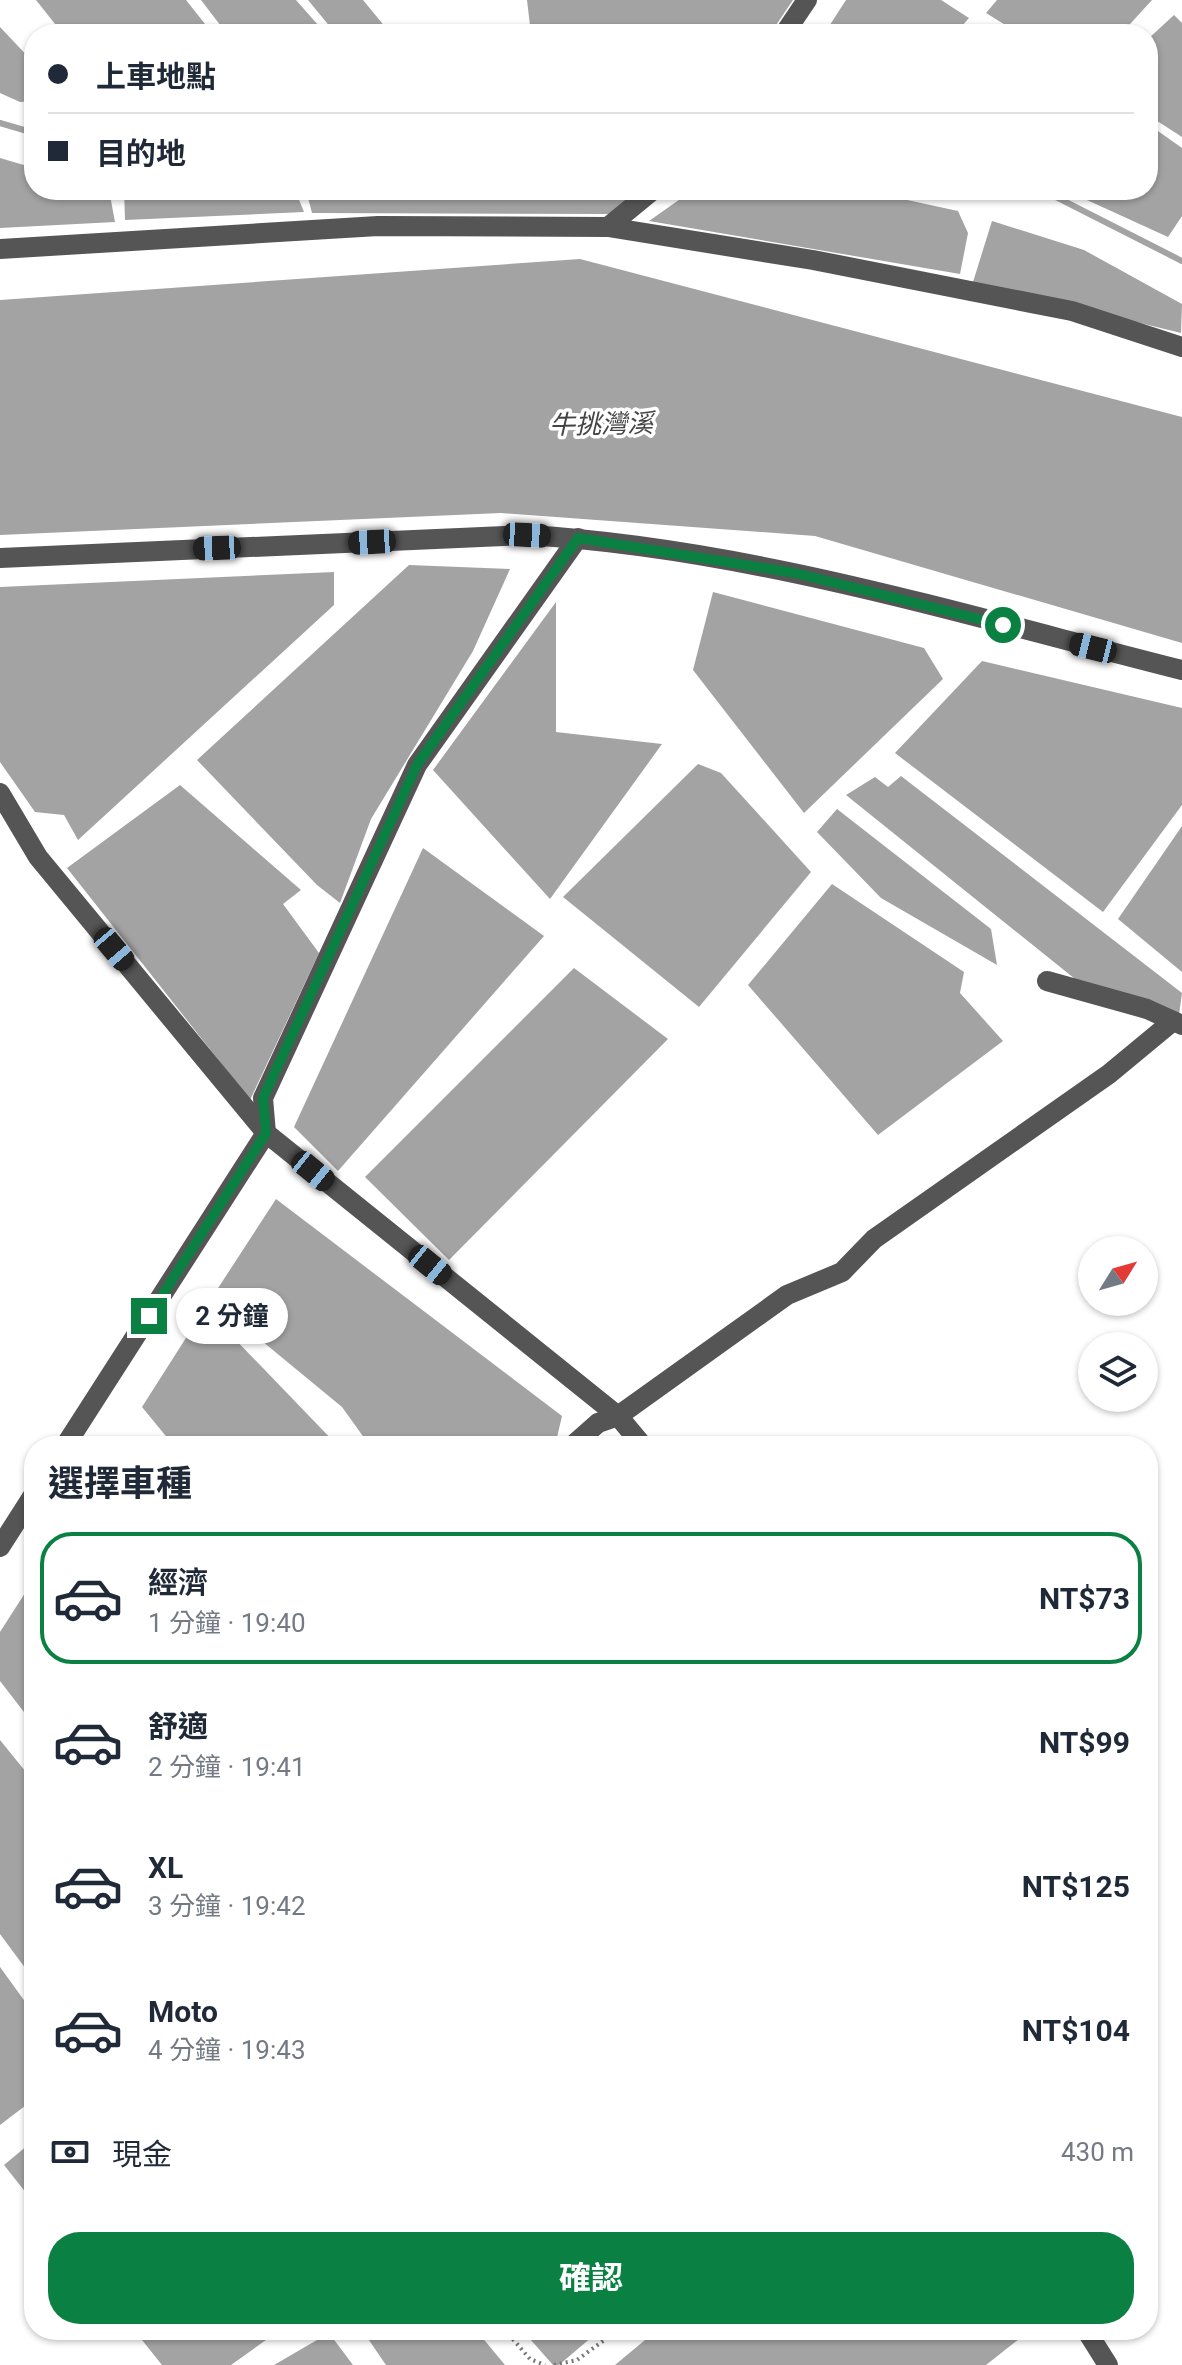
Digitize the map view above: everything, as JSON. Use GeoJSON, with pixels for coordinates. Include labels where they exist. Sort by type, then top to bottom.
{"type":"FeatureCollection","features":[{"type":"Feature","properties":{"kind":"street"},"geometry":{"type":"LineString","coordinates":[[791,24],[807,0]]}},
{"type":"Feature","properties":{"kind":"street"},"geometry":{"type":"LineString","coordinates":[[608,227],[641,200]]}},
{"type":"Feature","properties":{"kind":"street"},"geometry":{"type":"LineString","coordinates":[[0,249],[378,226],[608,227],[813,260],[1072,311],[1182,347]]}},
{"type":"Feature","properties":{"kind":"street"},"geometry":{"type":"LineString","coordinates":[[0,558],[527,535],[578,538],[795,573],[1182,670]]}},
{"type":"Feature","properties":{"kind":"street"},"geometry":{"type":"LineString","coordinates":[[71,1436],[266,1133],[263,1098],[417,765],[578,538]]}},
{"type":"Feature","properties":{"kind":"street"},"geometry":{"type":"LineString","coordinates":[[0,793],[38,857],[266,1133],[618,1416],[635,1436]]}},
{"type":"Feature","properties":{"kind":"street"},"geometry":{"type":"LineString","coordinates":[[583,1436],[598,1423],[618,1416],[787,1295],[842,1272],[874,1239],[1178,1023],[1147,1009],[1047,981]]}},
{"type":"Feature","properties":{"kind":"street"},"geometry":{"type":"LineString","coordinates":[[0,1547],[24,1510]]}},
{"type":"Feature","properties":{"kind":"street"},"geometry":{"type":"LineString","coordinates":[[1092,2340],[1108,2365]]}},
{"type":"Feature","properties":{"kind":"path"},"geometry":{"type":"LineString","coordinates":[[514,2340],[530,2359],[545,2365]]}},
{"type":"Feature","properties":{"kind":"path"},"geometry":{"type":"LineString","coordinates":[[554,2365],[577,2360],[604,2340]]}},
{"type":"Feature","properties":{"kind":"water"},"geometry":{"type":"Polygon","coordinates":[[[36,0],[186,0],[205,24],[55,24],[36,0]]]}},
{"type":"Feature","properties":{"kind":"water"},"geometry":{"type":"Polygon","coordinates":[[[201,0],[296,0],[317,24],[219,24],[201,0]]]}},
{"type":"Feature","properties":{"kind":"water"},"geometry":{"type":"Polygon","coordinates":[[[308,0],[363,0],[383,24],[328,24],[308,0]]]}},
{"type":"Feature","properties":{"kind":"water"},"geometry":{"type":"Polygon","coordinates":[[[527,0],[793,0],[777,24],[530,24],[527,0]]]}},
{"type":"Feature","properties":{"kind":"water"},"geometry":{"type":"Polygon","coordinates":[[[846,0],[941,0],[969,18],[964,24],[830,24],[846,0]]]}},
{"type":"Feature","properties":{"kind":"water"},"geometry":{"type":"Polygon","coordinates":[[[997,0],[1152,0],[1130,24],[1004,24],[986,13],[997,0]]]}},
{"type":"Feature","properties":{"kind":"water"},"geometry":{"type":"Polygon","coordinates":[[[1174,15],[1182,23],[1182,137],[1158,121],[1158,30],[1174,15]]]}},
{"type":"Feature","properties":{"kind":"water"},"geometry":{"type":"Polygon","coordinates":[[[0,27],[24,52],[24,102],[0,93],[0,27]]]}},
{"type":"Feature","properties":{"kind":"water"},"geometry":{"type":"Polygon","coordinates":[[[1158,131],[1182,148],[1182,216],[1168,237],[1087,200],[1158,200],[1158,131]]]}},
{"type":"Feature","properties":{"kind":"water"},"geometry":{"type":"Polygon","coordinates":[[[0,158],[24,165],[24,200],[111,200],[115,222],[0,228],[0,158]]]}},
{"type":"Feature","properties":{"kind":"water"},"geometry":{"type":"Polygon","coordinates":[[[124,200],[299,200],[304,212],[125,220],[124,200]]]}},
{"type":"Feature","properties":{"kind":"water"},"geometry":{"type":"Polygon","coordinates":[[[309,200],[628,200],[612,214],[312,213],[309,200]]]}},
{"type":"Feature","properties":{"kind":"water"},"geometry":{"type":"Polygon","coordinates":[[[679,200],[907,200],[958,211],[968,233],[960,274],[649,221],[679,200]]]}},
{"type":"Feature","properties":{"kind":"water"},"geometry":{"type":"Polygon","coordinates":[[[992,221],[1084,250],[1182,304],[1181,333],[973,282],[992,221]]]}},
{"type":"Feature","properties":{"kind":"water","name":"牛挑灣溪"},"geometry":{"type":"Polygon","coordinates":[[[580,259],[1182,417],[1182,643],[815,536],[501,513],[0,535],[0,300],[580,259]]]}},
{"type":"Feature","properties":{"kind":"water"},"geometry":{"type":"Polygon","coordinates":[[[409,565],[510,569],[473,651],[371,819],[340,903],[317,885],[197,760],[409,565]]]}},
{"type":"Feature","properties":{"kind":"water"},"geometry":{"type":"Polygon","coordinates":[[[334,572],[334,605],[78,840],[64,815],[35,812],[0,762],[0,587],[334,572]]]}},
{"type":"Feature","properties":{"kind":"water"},"geometry":{"type":"Polygon","coordinates":[[[713,592],[924,648],[943,679],[804,813],[693,670],[713,592]]]}},
{"type":"Feature","properties":{"kind":"water"},"geometry":{"type":"Polygon","coordinates":[[[556,602],[556,732],[662,744],[550,899],[433,770],[556,602]]]}},
{"type":"Feature","properties":{"kind":"water"},"geometry":{"type":"Polygon","coordinates":[[[982,661],[1182,708],[1182,805],[1103,912],[895,753],[982,661]]]}},
{"type":"Feature","properties":{"kind":"water"},"geometry":{"type":"Polygon","coordinates":[[[698,764],[721,773],[811,872],[699,1007],[563,897],[698,764]]]}},
{"type":"Feature","properties":{"kind":"water"},"geometry":{"type":"Polygon","coordinates":[[[901,776],[1182,993],[1179,1015],[1085,987],[846,795],[875,777],[888,787],[901,776]]]}},
{"type":"Feature","properties":{"kind":"water"},"geometry":{"type":"Polygon","coordinates":[[[180,785],[301,890],[283,904],[319,953],[250,1100],[67,868],[180,785]]]}},
{"type":"Feature","properties":{"kind":"water"},"geometry":{"type":"Polygon","coordinates":[[[837,809],[991,929],[997,965],[881,898],[817,832],[837,809]]]}},
{"type":"Feature","properties":{"kind":"water"},"geometry":{"type":"Polygon","coordinates":[[[1182,826],[1182,972],[1118,919],[1182,826]]]}},
{"type":"Feature","properties":{"kind":"water"},"geometry":{"type":"Polygon","coordinates":[[[423,848],[544,936],[338,1171],[294,1127],[423,848]]]}},
{"type":"Feature","properties":{"kind":"water"},"geometry":{"type":"Polygon","coordinates":[[[832,884],[964,972],[960,993],[1003,1041],[878,1135],[748,985],[832,884]]]}},
{"type":"Feature","properties":{"kind":"water"},"geometry":{"type":"Polygon","coordinates":[[[574,968],[668,1039],[449,1260],[365,1177],[574,968]]]}},
{"type":"Feature","properties":{"kind":"water"},"geometry":{"type":"Polygon","coordinates":[[[276,1199],[562,1416],[557,1436],[363,1436],[342,1407],[211,1299],[276,1199]]]}},
{"type":"Feature","properties":{"kind":"water"},"geometry":{"type":"Polygon","coordinates":[[[205,1308],[328,1436],[166,1436],[142,1407],[205,1308]]]}},
{"type":"Feature","properties":{"kind":"water"},"geometry":{"type":"Polygon","coordinates":[[[24,1595],[24,1712],[0,1681],[0,1632],[24,1595]]]}},
{"type":"Feature","properties":{"kind":"water"},"geometry":{"type":"Polygon","coordinates":[[[0,1740],[24,1770],[24,1966],[0,1934],[0,1740]]]}},
{"type":"Feature","properties":{"kind":"water"},"geometry":{"type":"Polygon","coordinates":[[[0,1967],[24,2000],[24,2107],[0,2125],[0,1967]]]}},
{"type":"Feature","properties":{"kind":"water"},"geometry":{"type":"Polygon","coordinates":[[[24,2148],[24,2190],[4,2165],[24,2148]]]}},
{"type":"Feature","properties":{"kind":"water"},"geometry":{"type":"Polygon","coordinates":[[[142,2340],[266,2340],[231,2365],[162,2365],[142,2340]]]}},
{"type":"Feature","properties":{"kind":"water"},"geometry":{"type":"Polygon","coordinates":[[[317,2340],[334,2340],[353,2365],[274,2365],[317,2340]]]}},
{"type":"Feature","properties":{"kind":"water"},"geometry":{"type":"Polygon","coordinates":[[[369,2340],[484,2340],[505,2365],[386,2365],[369,2340]]]}},
{"type":"Feature","properties":{"kind":"water"},"geometry":{"type":"Polygon","coordinates":[[[531,2340],[588,2340],[559,2365],[553,2365],[531,2340]]]}},
{"type":"Feature","properties":{"kind":"water"},"geometry":{"type":"Polygon","coordinates":[[[645,2340],[1018,2340],[986,2365],[615,2365],[645,2340]]]}},
{"type":"Feature","properties":{"kind":"waterway"},"geometry":{"type":"LineString","coordinates":[[0,123],[24,130]]}},
{"type":"Feature","properties":{"kind":"waterway"},"geometry":{"type":"LineString","coordinates":[[1062,200],[1182,261]]}},
{"type":"Feature","properties":{"kind":"route"},"geometry":{"type":"LineString","coordinates":[[149,1316],[266,1133],[263,1098],[417,765],[578,538],[795,573],[1003,625]]}}]}
